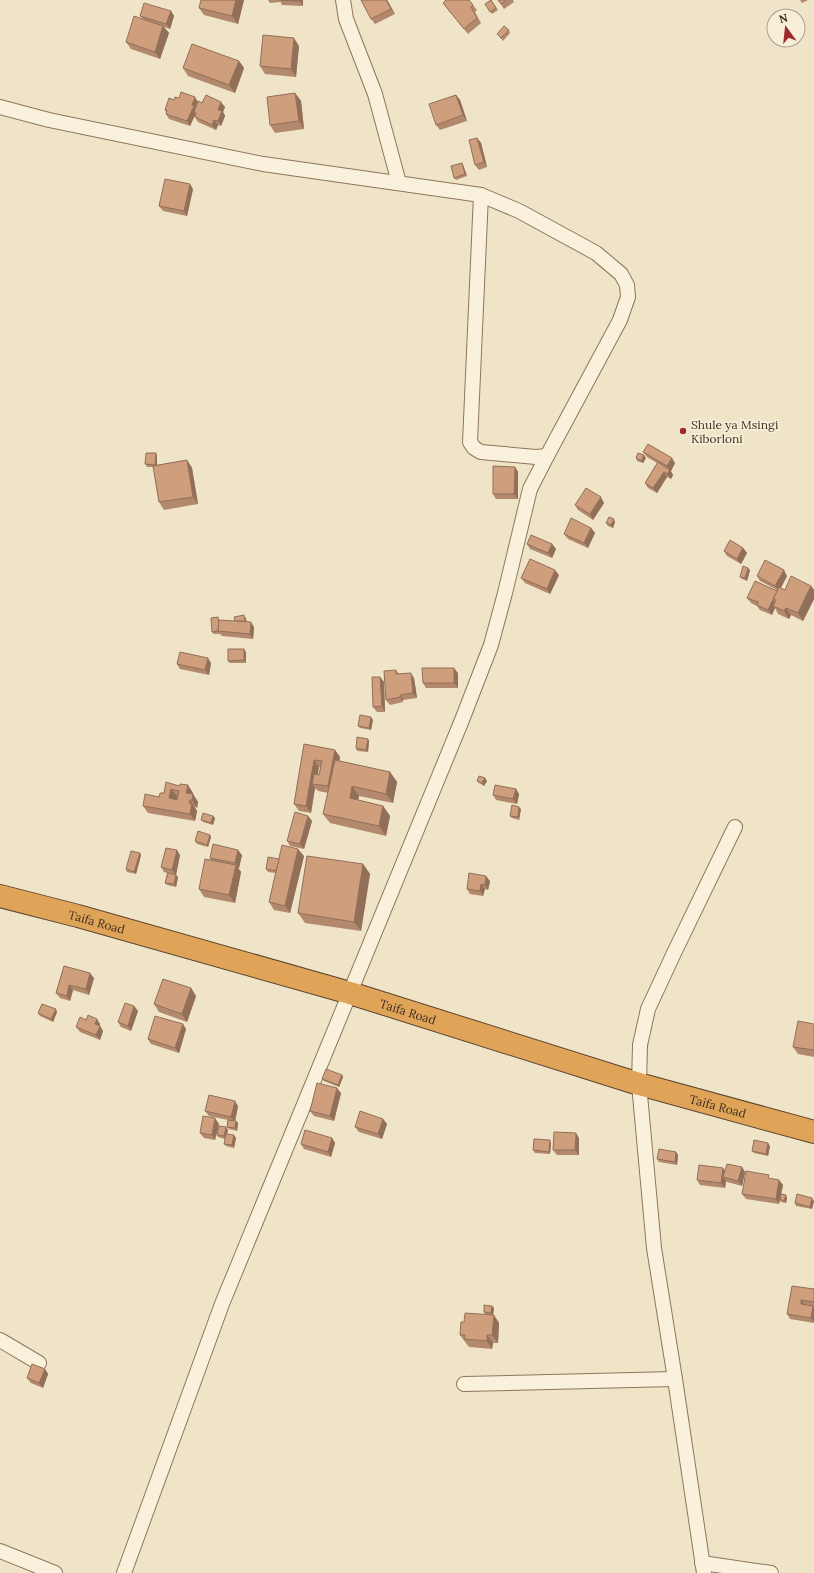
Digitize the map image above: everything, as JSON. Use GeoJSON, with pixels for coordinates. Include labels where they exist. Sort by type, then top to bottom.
{"type":"FeatureCollection","features":[{"type":"Feature","properties":{"kind":"highway","name":"Taifa Road"},"geometry":{"type":"LineString","coordinates":[[0,896],[86,918],[350,993],[639,1084],[814,1132]]}},
{"type":"Feature","properties":{"kind":"street"},"geometry":{"type":"LineString","coordinates":[[343,0],[346,19],[375,94],[399,183]]}},
{"type":"Feature","properties":{"kind":"street"},"geometry":{"type":"LineString","coordinates":[[0,107],[49,120],[263,164],[481,195],[519,211],[596,253],[620,274],[627,285],[628,296],[620,320],[530,489],[491,645],[462,720],[222,1304],[124,1573]]}},
{"type":"Feature","properties":{"kind":"street"},"geometry":{"type":"LineString","coordinates":[[481,195],[470,442],[474,448],[481,452],[536,457],[547,456]]}},
{"type":"Feature","properties":{"kind":"street"},"geometry":{"type":"LineString","coordinates":[[735,827],[648,1009],[640,1045],[639,1084],[654,1248],[703,1568],[771,1573]]}},
{"type":"Feature","properties":{"kind":"street"},"geometry":{"type":"LineString","coordinates":[[0,1340],[39,1364]]}},
{"type":"Feature","properties":{"kind":"street"},"geometry":{"type":"LineString","coordinates":[[464,1384],[675,1379]]}},
{"type":"Feature","properties":{"kind":"street"},"geometry":{"type":"LineString","coordinates":[[0,1551],[55,1573]]}},
{"type":"Feature","properties":{"kind":"building"},"geometry":{"type":"Polygon","coordinates":[[[201,0],[236,0],[232,16],[199,8],[201,0]]]}},
{"type":"Feature","properties":{"kind":"building"},"geometry":{"type":"Polygon","coordinates":[[[279,0],[300,0],[300,1],[279,0]]]}},
{"type":"Feature","properties":{"kind":"building"},"geometry":{"type":"Polygon","coordinates":[[[361,0],[386,0],[391,9],[371,19],[361,0]]]}},
{"type":"Feature","properties":{"kind":"building"},"geometry":{"type":"Polygon","coordinates":[[[446,0],[469,0],[473,5],[471,7],[477,18],[464,29],[443,3],[446,0]]]}},
{"type":"Feature","properties":{"kind":"building"},"geometry":{"type":"Polygon","coordinates":[[[491,0],[496,8],[490,12],[485,4],[491,0]]]}},
{"type":"Feature","properties":{"kind":"building"},"geometry":{"type":"Polygon","coordinates":[[[498,0],[506,0],[501,4],[498,0]]]}},
{"type":"Feature","properties":{"kind":"building"},"geometry":{"type":"Polygon","coordinates":[[[144,3],[171,11],[166,24],[140,16],[144,3]]]}},
{"type":"Feature","properties":{"kind":"building"},"geometry":{"type":"Polygon","coordinates":[[[134,16],[163,26],[155,52],[126,42],[134,16]]]}},
{"type":"Feature","properties":{"kind":"building"},"geometry":{"type":"Polygon","coordinates":[[[504,26],[509,30],[501,38],[497,34],[504,26]]]}},
{"type":"Feature","properties":{"kind":"building"},"geometry":{"type":"Polygon","coordinates":[[[263,35],[294,38],[291,69],[260,66],[263,35]]]}},
{"type":"Feature","properties":{"kind":"building"},"geometry":{"type":"Polygon","coordinates":[[[192,44],[239,61],[229,85],[183,68],[192,44]]]}},
{"type":"Feature","properties":{"kind":"building"},"geometry":{"type":"Polygon","coordinates":[[[181,92],[195,97],[192,105],[194,106],[187,121],[166,114],[167,110],[165,110],[169,98],[174,100],[175,97],[179,98],[181,92]]]}},
{"type":"Feature","properties":{"kind":"building"},"geometry":{"type":"Polygon","coordinates":[[[295,93],[299,121],[270,125],[267,97],[295,93]]]}},
{"type":"Feature","properties":{"kind":"building"},"geometry":{"type":"Polygon","coordinates":[[[206,95],[221,102],[218,110],[222,111],[218,121],[214,120],[212,125],[195,117],[196,113],[194,112],[198,101],[202,103],[206,95]]]}},
{"type":"Feature","properties":{"kind":"building"},"geometry":{"type":"Polygon","coordinates":[[[456,95],[463,115],[436,125],[429,104],[456,95]]]}},
{"type":"Feature","properties":{"kind":"building"},"geometry":{"type":"Polygon","coordinates":[[[477,138],[484,162],[475,165],[469,140],[477,138]]]}},
{"type":"Feature","properties":{"kind":"building"},"geometry":{"type":"Polygon","coordinates":[[[462,163],[465,174],[454,178],[451,166],[462,163]]]}},
{"type":"Feature","properties":{"kind":"building"},"geometry":{"type":"Polygon","coordinates":[[[165,179],[190,184],[184,211],[159,206],[165,179]]]}},
{"type":"Feature","properties":{"kind":"building"},"geometry":{"type":"Polygon","coordinates":[[[648,444],[672,458],[667,466],[643,452],[648,444]]]}},
{"type":"Feature","properties":{"kind":"building"},"geometry":{"type":"Polygon","coordinates":[[[146,453],[156,453],[155,465],[145,464],[146,453]]]}},
{"type":"Feature","properties":{"kind":"building"},"geometry":{"type":"Polygon","coordinates":[[[638,453],[644,455],[641,461],[636,458],[638,453]]]}},
{"type":"Feature","properties":{"kind":"building"},"geometry":{"type":"Polygon","coordinates":[[[187,460],[193,497],[159,502],[153,466],[187,460]]]}},
{"type":"Feature","properties":{"kind":"building"},"geometry":{"type":"Polygon","coordinates":[[[658,462],[670,470],[667,474],[664,472],[653,488],[645,483],[658,462]]]}},
{"type":"Feature","properties":{"kind":"building"},"geometry":{"type":"Polygon","coordinates":[[[493,466],[515,467],[514,494],[493,494],[493,466]]]}},
{"type":"Feature","properties":{"kind":"building"},"geometry":{"type":"Polygon","coordinates":[[[586,488],[601,497],[590,514],[575,505],[586,488]]]}},
{"type":"Feature","properties":{"kind":"building"},"geometry":{"type":"Polygon","coordinates":[[[609,517],[614,519],[611,525],[606,523],[609,517]]]}},
{"type":"Feature","properties":{"kind":"building"},"geometry":{"type":"Polygon","coordinates":[[[571,518],[591,528],[584,543],[564,534],[571,518]]]}},
{"type":"Feature","properties":{"kind":"building"},"geometry":{"type":"Polygon","coordinates":[[[531,535],[552,544],[548,553],[527,544],[531,535]]]}},
{"type":"Feature","properties":{"kind":"building"},"geometry":{"type":"Polygon","coordinates":[[[730,540],[743,548],[737,559],[724,551],[730,540]]]}},
{"type":"Feature","properties":{"kind":"building"},"geometry":{"type":"Polygon","coordinates":[[[530,559],[555,570],[547,589],[521,578],[530,559]]]}},
{"type":"Feature","properties":{"kind":"building"},"geometry":{"type":"Polygon","coordinates":[[[765,560],[784,570],[775,586],[757,576],[765,560]]]}},
{"type":"Feature","properties":{"kind":"building"},"geometry":{"type":"Polygon","coordinates":[[[743,566],[748,568],[745,578],[740,577],[743,566]]]}},
{"type":"Feature","properties":{"kind":"building"},"geometry":{"type":"Polygon","coordinates":[[[791,576],[811,586],[798,613],[786,608],[784,611],[773,606],[776,600],[773,599],[779,587],[785,590],[791,576]]]}},
{"type":"Feature","properties":{"kind":"building"},"geometry":{"type":"Polygon","coordinates":[[[755,581],[777,591],[768,610],[757,605],[758,602],[747,598],[755,581]]]}},
{"type":"Feature","properties":{"kind":"building"},"geometry":{"type":"Polygon","coordinates":[[[244,615],[245,621],[235,621],[234,617],[244,615]]]}},
{"type":"Feature","properties":{"kind":"building"},"geometry":{"type":"Polygon","coordinates":[[[218,617],[218,631],[212,632],[211,618],[218,617]]]}},
{"type":"Feature","properties":{"kind":"building"},"geometry":{"type":"Polygon","coordinates":[[[219,620],[251,622],[250,634],[218,631],[219,620]]]}},
{"type":"Feature","properties":{"kind":"building"},"geometry":{"type":"Polygon","coordinates":[[[228,649],[244,649],[244,660],[228,661],[228,649]]]}},
{"type":"Feature","properties":{"kind":"building"},"geometry":{"type":"Polygon","coordinates":[[[180,652],[208,658],[205,670],[177,664],[180,652]]]}},
{"type":"Feature","properties":{"kind":"building"},"geometry":{"type":"Polygon","coordinates":[[[422,668],[454,668],[454,683],[423,683],[422,668]]]}},
{"type":"Feature","properties":{"kind":"building"},"geometry":{"type":"Polygon","coordinates":[[[396,670],[396,674],[411,673],[413,693],[400,695],[400,697],[386,700],[384,671],[396,670]]]}},
{"type":"Feature","properties":{"kind":"building"},"geometry":{"type":"Polygon","coordinates":[[[372,677],[380,677],[382,706],[373,707],[372,677]]]}},
{"type":"Feature","properties":{"kind":"building"},"geometry":{"type":"Polygon","coordinates":[[[360,715],[371,717],[369,728],[358,726],[360,715]]]}},
{"type":"Feature","properties":{"kind":"building"},"geometry":{"type":"Polygon","coordinates":[[[357,737],[368,739],[366,750],[356,748],[357,737]]]}},
{"type":"Feature","properties":{"kind":"building"},"geometry":{"type":"Polygon","coordinates":[[[304,744],[335,750],[328,786],[312,784],[314,774],[319,775],[322,761],[314,760],[306,806],[294,804],[304,744]]]}},
{"type":"Feature","properties":{"kind":"building"},"geometry":{"type":"Polygon","coordinates":[[[335,760],[390,772],[386,794],[352,786],[350,798],[383,806],[379,826],[323,814],[335,760]]]}},
{"type":"Feature","properties":{"kind":"building"},"geometry":{"type":"Polygon","coordinates":[[[479,776],[485,778],[482,783],[477,781],[479,776]]]}},
{"type":"Feature","properties":{"kind":"building"},"geometry":{"type":"Polygon","coordinates":[[[166,782],[179,786],[180,784],[188,785],[186,793],[193,794],[192,800],[190,800],[189,803],[192,803],[190,814],[143,806],[145,794],[159,797],[160,793],[164,793],[166,782]],[[171,789],[169,798],[177,800],[179,791],[171,789]]]}},
{"type":"Feature","properties":{"kind":"building"},"geometry":{"type":"Polygon","coordinates":[[[495,785],[516,789],[513,799],[493,795],[495,785]]]}},
{"type":"Feature","properties":{"kind":"building"},"geometry":{"type":"Polygon","coordinates":[[[512,805],[519,807],[518,817],[510,816],[512,805]]]}},
{"type":"Feature","properties":{"kind":"building"},"geometry":{"type":"Polygon","coordinates":[[[295,812],[308,816],[300,844],[287,841],[295,812]]]}},
{"type":"Feature","properties":{"kind":"building"},"geometry":{"type":"Polygon","coordinates":[[[203,813],[213,816],[211,823],[201,820],[203,813]]]}},
{"type":"Feature","properties":{"kind":"building"},"geometry":{"type":"Polygon","coordinates":[[[198,831],[210,835],[207,845],[195,841],[198,831]]]}},
{"type":"Feature","properties":{"kind":"building"},"geometry":{"type":"Polygon","coordinates":[[[213,844],[238,850],[235,863],[210,858],[213,844]]]}},
{"type":"Feature","properties":{"kind":"building"},"geometry":{"type":"Polygon","coordinates":[[[282,845],[298,849],[285,906],[269,902],[282,845]]]}},
{"type":"Feature","properties":{"kind":"building"},"geometry":{"type":"Polygon","coordinates":[[[166,848],[177,850],[172,870],[161,867],[166,848]]]}},
{"type":"Feature","properties":{"kind":"building"},"geometry":{"type":"Polygon","coordinates":[[[131,851],[140,853],[134,872],[126,869],[131,851]]]}},
{"type":"Feature","properties":{"kind":"building"},"geometry":{"type":"Polygon","coordinates":[[[307,856],[363,864],[354,922],[298,913],[307,856]]]}},
{"type":"Feature","properties":{"kind":"building"},"geometry":{"type":"Polygon","coordinates":[[[268,857],[279,859],[276,871],[266,869],[268,857]]]}},
{"type":"Feature","properties":{"kind":"building"},"geometry":{"type":"Polygon","coordinates":[[[205,859],[236,865],[229,895],[199,889],[205,859]]]}},
{"type":"Feature","properties":{"kind":"building"},"geometry":{"type":"Polygon","coordinates":[[[168,873],[176,875],[174,884],[165,883],[168,873]]]}},
{"type":"Feature","properties":{"kind":"building"},"geometry":{"type":"Polygon","coordinates":[[[469,873],[486,876],[485,885],[481,884],[480,891],[467,889],[469,873]]]}},
{"type":"Feature","properties":{"kind":"building"},"geometry":{"type":"Polygon","coordinates":[[[64,966],[90,973],[86,989],[69,985],[67,996],[56,993],[64,966]]]}},
{"type":"Feature","properties":{"kind":"building"},"geometry":{"type":"Polygon","coordinates":[[[163,979],[191,988],[182,1014],[154,1004],[163,979]]]}},
{"type":"Feature","properties":{"kind":"building"},"geometry":{"type":"Polygon","coordinates":[[[125,1003],[134,1006],[128,1026],[118,1022],[125,1003]]]}},
{"type":"Feature","properties":{"kind":"building"},"geometry":{"type":"Polygon","coordinates":[[[42,1004],[56,1009],[51,1019],[38,1013],[42,1004]]]}},
{"type":"Feature","properties":{"kind":"building"},"geometry":{"type":"Polygon","coordinates":[[[88,1015],[97,1019],[95,1024],[100,1026],[96,1035],[76,1027],[80,1017],[86,1020],[88,1015]]]}},
{"type":"Feature","properties":{"kind":"building"},"geometry":{"type":"Polygon","coordinates":[[[155,1016],[183,1024],[175,1048],[148,1039],[155,1016]]]}},
{"type":"Feature","properties":{"kind":"building"},"geometry":{"type":"Polygon","coordinates":[[[798,1021],[814,1024],[814,1050],[793,1047],[798,1021]]]}},
{"type":"Feature","properties":{"kind":"building"},"geometry":{"type":"Polygon","coordinates":[[[326,1069],[342,1075],[338,1085],[322,1079],[326,1069]]]}},
{"type":"Feature","properties":{"kind":"building"},"geometry":{"type":"Polygon","coordinates":[[[317,1083],[337,1088],[330,1116],[310,1111],[317,1083]]]}},
{"type":"Feature","properties":{"kind":"building"},"geometry":{"type":"Polygon","coordinates":[[[209,1095],[235,1101],[231,1117],[205,1111],[209,1095]]]}},
{"type":"Feature","properties":{"kind":"building"},"geometry":{"type":"Polygon","coordinates":[[[360,1111],[383,1119],[378,1134],[355,1127],[360,1111]]]}},
{"type":"Feature","properties":{"kind":"building"},"geometry":{"type":"Polygon","coordinates":[[[203,1116],[215,1118],[212,1135],[200,1133],[203,1116]]]}},
{"type":"Feature","properties":{"kind":"building"},"geometry":{"type":"Polygon","coordinates":[[[228,1120],[236,1121],[235,1128],[227,1127],[228,1120]]]}},
{"type":"Feature","properties":{"kind":"building"},"geometry":{"type":"Polygon","coordinates":[[[219,1126],[226,1127],[224,1136],[217,1135],[219,1126]]]}},
{"type":"Feature","properties":{"kind":"building"},"geometry":{"type":"Polygon","coordinates":[[[305,1130],[332,1138],[328,1152],[301,1144],[305,1130]]]}},
{"type":"Feature","properties":{"kind":"building"},"geometry":{"type":"Polygon","coordinates":[[[554,1132],[576,1133],[575,1150],[553,1150],[554,1132]]]}},
{"type":"Feature","properties":{"kind":"building"},"geometry":{"type":"Polygon","coordinates":[[[226,1134],[234,1135],[232,1145],[224,1144],[226,1134]]]}},
{"type":"Feature","properties":{"kind":"building"},"geometry":{"type":"Polygon","coordinates":[[[534,1139],[550,1140],[549,1152],[533,1150],[534,1139]]]}},
{"type":"Feature","properties":{"kind":"building"},"geometry":{"type":"Polygon","coordinates":[[[754,1140],[768,1143],[766,1154],[752,1151],[754,1140]]]}},
{"type":"Feature","properties":{"kind":"building"},"geometry":{"type":"Polygon","coordinates":[[[659,1149],[676,1152],[675,1162],[657,1159],[659,1149]]]}},
{"type":"Feature","properties":{"kind":"building"},"geometry":{"type":"Polygon","coordinates":[[[727,1164],[742,1167],[738,1181],[723,1177],[727,1164]]]}},
{"type":"Feature","properties":{"kind":"building"},"geometry":{"type":"Polygon","coordinates":[[[699,1165],[723,1168],[721,1183],[697,1180],[699,1165]]]}},
{"type":"Feature","properties":{"kind":"building"},"geometry":{"type":"Polygon","coordinates":[[[746,1171],[769,1175],[768,1178],[779,1180],[776,1199],[742,1194],[746,1171]]]}},
{"type":"Feature","properties":{"kind":"building"},"geometry":{"type":"Polygon","coordinates":[[[781,1194],[786,1195],[784,1201],[780,1199],[781,1194]]]}},
{"type":"Feature","properties":{"kind":"building"},"geometry":{"type":"Polygon","coordinates":[[[797,1194],[812,1198],[810,1207],[795,1203],[797,1194]]]}},
{"type":"Feature","properties":{"kind":"building"},"geometry":{"type":"Polygon","coordinates":[[[792,1286],[814,1289],[814,1302],[801,1300],[801,1304],[813,1306],[811,1318],[787,1314],[792,1286]]]}},
{"type":"Feature","properties":{"kind":"building"},"geometry":{"type":"Polygon","coordinates":[[[484,1305],[492,1306],[491,1313],[484,1312],[484,1305]]]}},
{"type":"Feature","properties":{"kind":"building"},"geometry":{"type":"Polygon","coordinates":[[[465,1313],[494,1315],[492,1335],[487,1335],[487,1341],[464,1339],[465,1335],[460,1335],[461,1322],[464,1322],[465,1313]]]}},
{"type":"Feature","properties":{"kind":"building"},"geometry":{"type":"Polygon","coordinates":[[[32,1364],[45,1369],[39,1383],[27,1378],[32,1364]]]}},
{"type":"Feature","properties":{"kind":"place","name":"Shule ya Msingi Kiborloni"},"geometry":{"type":"Point","coordinates":[683,431]}}]}
